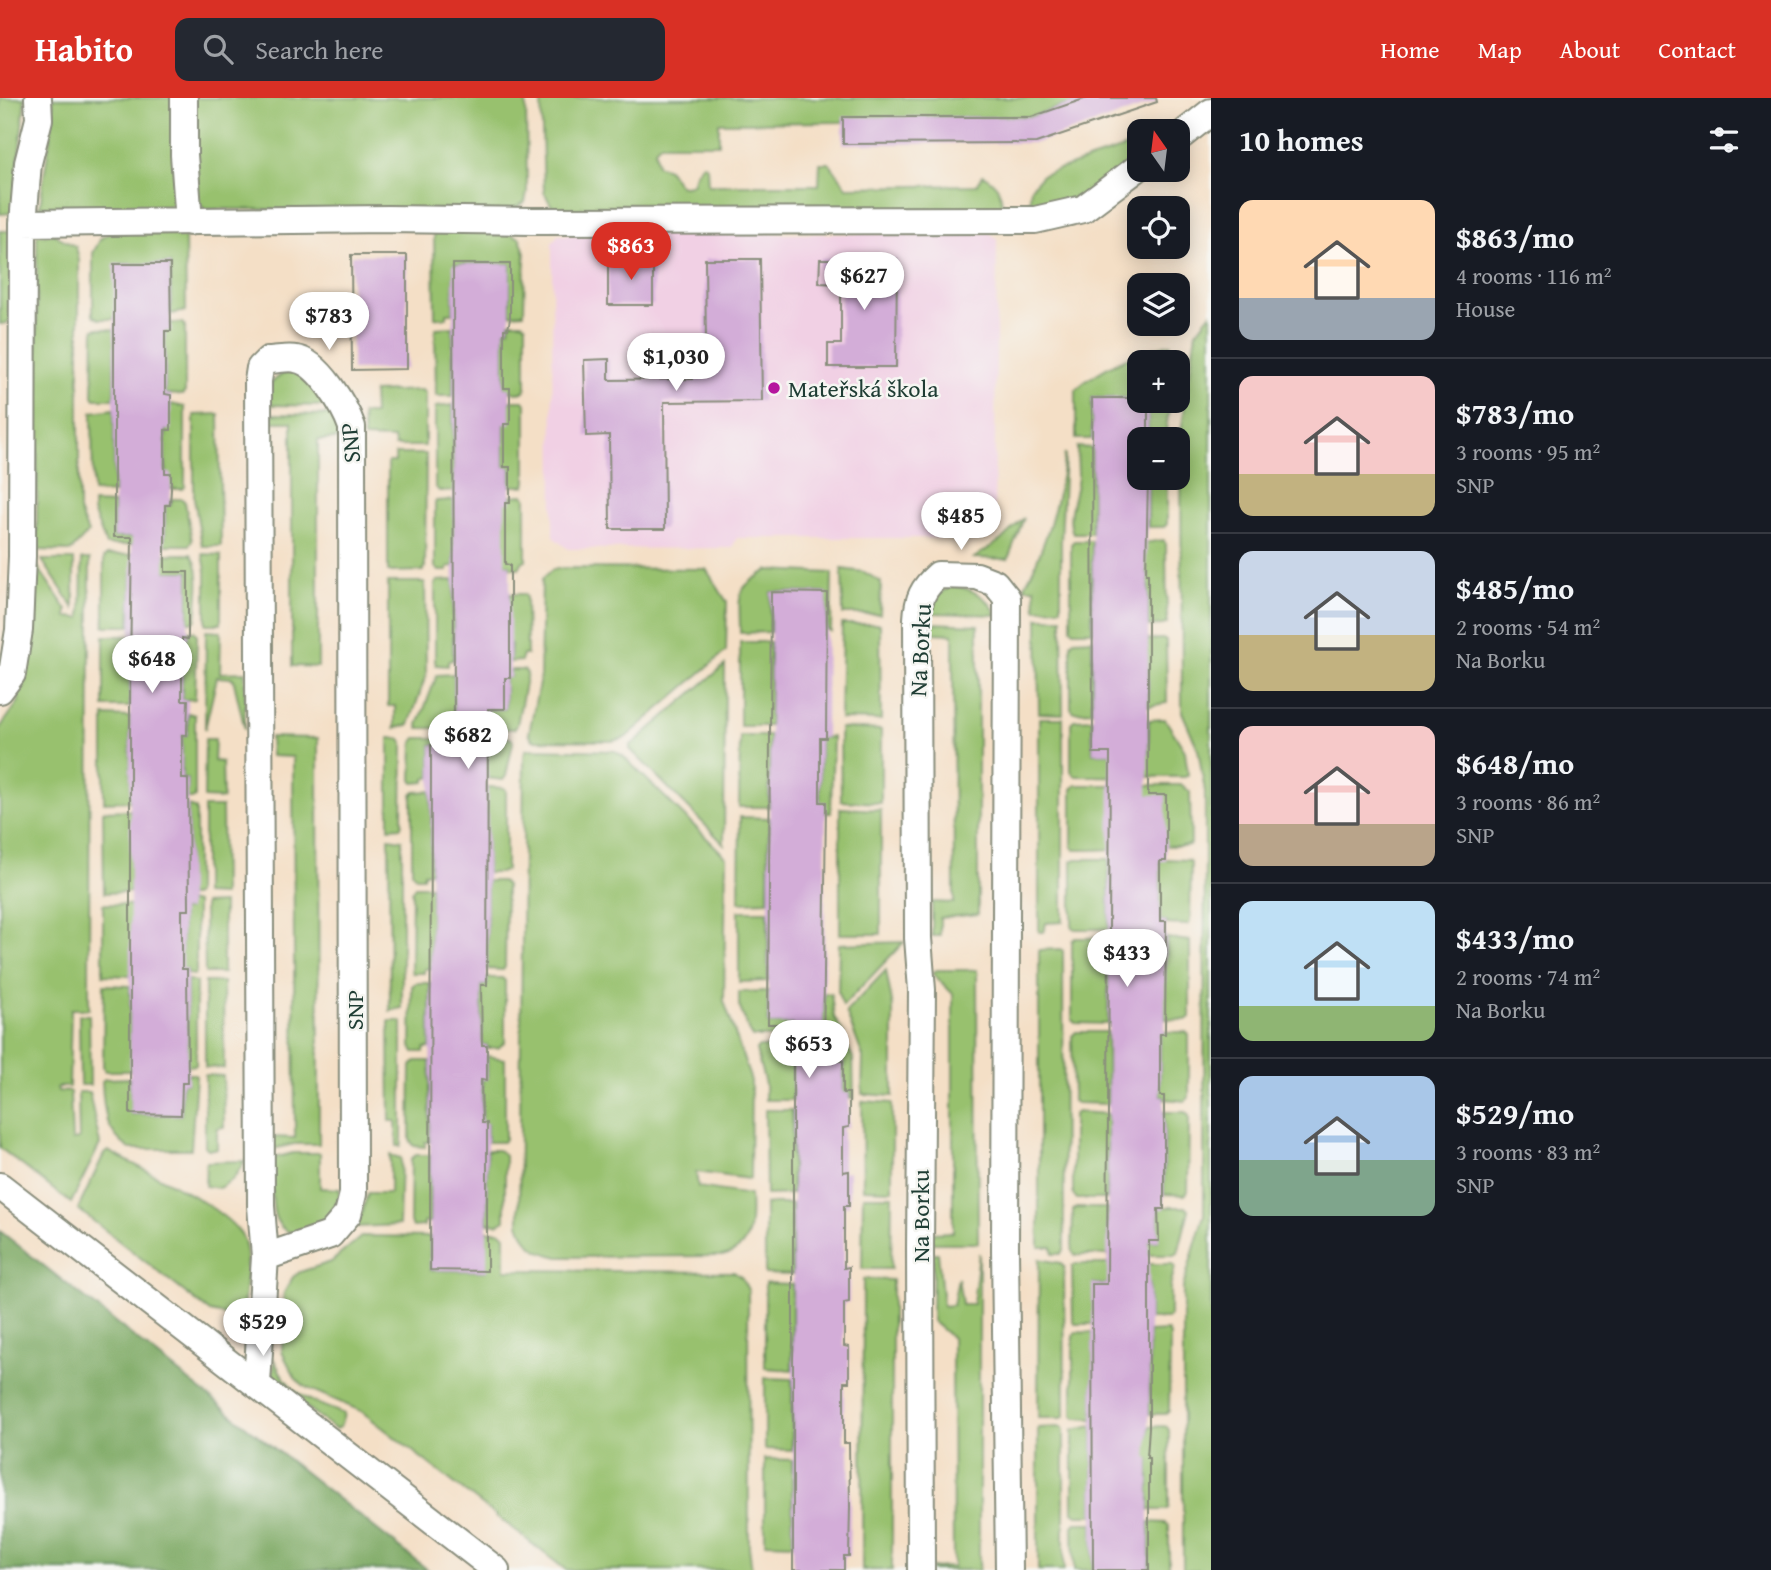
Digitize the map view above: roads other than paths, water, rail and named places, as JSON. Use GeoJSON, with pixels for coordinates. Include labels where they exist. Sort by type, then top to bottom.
{"type":"FeatureCollection","features":[{"type":"Feature","properties":{"kind":"street"},"geometry":{"type":"LineString","coordinates":[[0,690],[12,674],[19,630],[22,542],[23,223],[28,163],[39,120],[38,98]]}},
{"type":"Feature","properties":{"kind":"street"},"geometry":{"type":"LineString","coordinates":[[184,98],[184,155],[189,222]]}},
{"type":"Feature","properties":{"kind":"street"},"geometry":{"type":"LineString","coordinates":[[1190,129],[1211,112]]}},
{"type":"Feature","properties":{"kind":"street"},"geometry":{"type":"LineString","coordinates":[[23,223],[388,219],[532,222],[1035,220],[1083,209],[1127,176]]}},
{"type":"Feature","properties":{"kind":"street","name":"SNP"},"geometry":{"type":"LineString","coordinates":[[257,1383],[265,1257],[261,1206],[258,382],[260,368],[268,360],[299,359],[317,372],[335,392],[346,409],[352,427],[353,1194],[348,1214],[330,1235],[265,1257]]}},
{"type":"Feature","properties":{"kind":"street","name":"Na Borku"},"geometry":{"type":"LineString","coordinates":[[921,1570],[922,990],[918,937],[917,619],[918,601],[927,585],[938,575],[977,576],[995,583],[1007,598],[1005,1250],[1009,1570]]}},
{"type":"Feature","properties":{"kind":"street"},"geometry":{"type":"LineString","coordinates":[[0,1186],[496,1570]]}},
{"type":"Feature","properties":{"kind":"place","name":"Mateřská škola"},"geometry":{"type":"Point","coordinates":[774,388]}}]}
